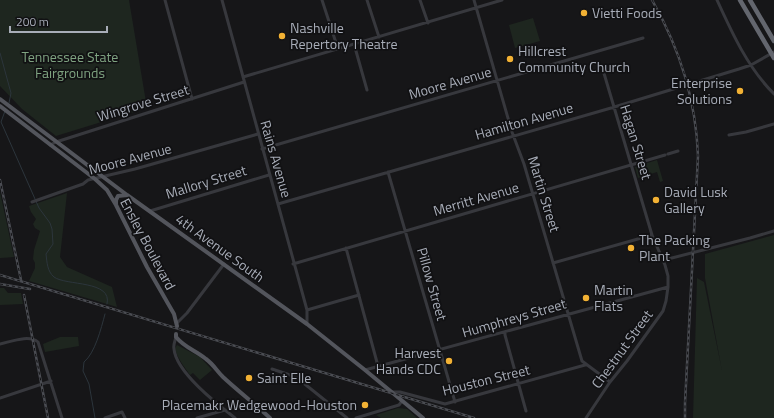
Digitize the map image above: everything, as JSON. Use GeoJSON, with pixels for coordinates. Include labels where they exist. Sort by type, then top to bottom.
{"type":"FeatureCollection","features":[{"type":"Feature","properties":{"kind":"highway"},"geometry":{"type":"LineString","coordinates":[[740,0],[774,58]]}},
{"type":"Feature","properties":{"kind":"highway"},"geometry":{"type":"LineString","coordinates":[[750,0],[774,42]]}},
{"type":"Feature","properties":{"kind":"main road","name":"4th Avenue South"},"geometry":{"type":"LineString","coordinates":[[0,99],[127,195],[307,324],[423,418]]}},
{"type":"Feature","properties":{"kind":"main road"},"geometry":{"type":"LineString","coordinates":[[1,107],[95,179]]}},
{"type":"Feature","properties":{"kind":"main road","name":"Ensley Boulevard"},"geometry":{"type":"LineString","coordinates":[[95,179],[107,190],[116,205],[147,267],[174,314],[177,325]]}},
{"type":"Feature","properties":{"kind":"main road"},"geometry":{"type":"LineString","coordinates":[[116,205],[118,196],[127,195]]}},
{"type":"Feature","properties":{"kind":"main road"},"geometry":{"type":"LineString","coordinates":[[176,335],[186,347],[206,358],[224,377],[270,418]]}},
{"type":"Feature","properties":{"kind":"street"},"geometry":{"type":"LineString","coordinates":[[166,0],[192,99]]}},
{"type":"Feature","properties":{"kind":"street","name":"Rains Avenue"},"geometry":{"type":"LineString","coordinates":[[222,0],[293,264],[307,310],[307,324]]}},
{"type":"Feature","properties":{"kind":"street"},"geometry":{"type":"LineString","coordinates":[[322,0],[338,49]]}},
{"type":"Feature","properties":{"kind":"street"},"geometry":{"type":"LineString","coordinates":[[367,0],[379,37]]}},
{"type":"Feature","properties":{"kind":"street"},"geometry":{"type":"LineString","coordinates":[[420,0],[428,23]]}},
{"type":"Feature","properties":{"kind":"street","name":"Martin Street"},"geometry":{"type":"LineString","coordinates":[[474,0],[582,361],[585,365]]}},
{"type":"Feature","properties":{"kind":"street"},"geometry":{"type":"LineString","coordinates":[[243,77],[502,0]]}},
{"type":"Feature","properties":{"kind":"street"},"geometry":{"type":"LineString","coordinates":[[717,0],[728,24],[751,65],[762,81],[774,94]]}},
{"type":"Feature","properties":{"kind":"street","name":"Moore Avenue"},"geometry":{"type":"LineString","coordinates":[[262,149],[644,38]]}},
{"type":"Feature","properties":{"kind":"street"},"geometry":{"type":"LineString","coordinates":[[354,44],[367,90]]}},
{"type":"Feature","properties":{"kind":"street","name":"Hamilton Avenue"},"geometry":{"type":"LineString","coordinates":[[278,204],[614,107],[751,65],[774,52]]}},
{"type":"Feature","properties":{"kind":"street","name":"Hagan Street"},"geometry":{"type":"LineString","coordinates":[[603,70],[652,235],[664,260]]}},
{"type":"Feature","properties":{"kind":"street","name":"Wingrove Street"},"geometry":{"type":"LineString","coordinates":[[50,145],[244,82]]}},
{"type":"Feature","properties":{"kind":"street"},"geometry":{"type":"LineString","coordinates":[[729,135],[774,124]]}},
{"type":"Feature","properties":{"kind":"street","name":"Moore Avenue"},"geometry":{"type":"LineString","coordinates":[[32,202],[83,184],[88,180],[258,134]]}},
{"type":"Feature","properties":{"kind":"street","name":"Merritt Avenue"},"geometry":{"type":"LineString","coordinates":[[293,264],[678,151]]}},
{"type":"Feature","properties":{"kind":"street","name":"Pillow Street"},"geometry":{"type":"LineString","coordinates":[[388,172],[455,402]]}},
{"type":"Feature","properties":{"kind":"street","name":"Mallory Street"},"geometry":{"type":"LineString","coordinates":[[150,211],[269,175]]}},
{"type":"Feature","properties":{"kind":"street"},"geometry":{"type":"LineString","coordinates":[[664,260],[774,231]]}},
{"type":"Feature","properties":{"kind":"street"},"geometry":{"type":"LineString","coordinates":[[553,263],[652,235]]}},
{"type":"Feature","properties":{"kind":"street"},"geometry":{"type":"LineString","coordinates":[[346,248],[378,366]]}},
{"type":"Feature","properties":{"kind":"street","name":"Chestnut Street"},"geometry":{"type":"LineString","coordinates":[[586,418],[610,382],[663,311],[668,287],[668,276],[664,260]]}},
{"type":"Feature","properties":{"kind":"street"},"geometry":{"type":"LineString","coordinates":[[177,325],[224,264]]}},
{"type":"Feature","properties":{"kind":"street","name":"Humphreys Street"},"geometry":{"type":"LineString","coordinates":[[365,370],[668,287]]}},
{"type":"Feature","properties":{"kind":"street"},"geometry":{"type":"LineString","coordinates":[[307,310],[359,295]]}},
{"type":"Feature","properties":{"kind":"street"},"geometry":{"type":"LineString","coordinates":[[505,332],[526,411]]}},
{"type":"Feature","properties":{"kind":"street"},"geometry":{"type":"LineString","coordinates":[[176,335],[173,347],[180,364],[194,382],[235,418]]}},
{"type":"Feature","properties":{"kind":"street"},"geometry":{"type":"LineString","coordinates":[[0,344],[29,338],[36,340],[39,343],[62,418]]}},
{"type":"Feature","properties":{"kind":"street"},"geometry":{"type":"LineString","coordinates":[[585,365],[610,382]]}},
{"type":"Feature","properties":{"kind":"street","name":"Houston Street"},"geometry":{"type":"LineString","coordinates":[[391,392],[400,392],[442,404],[455,402],[585,365]]}},
{"type":"Feature","properties":{"kind":"street"},"geometry":{"type":"LineString","coordinates":[[272,369],[296,377],[347,418]]}},
{"type":"Feature","properties":{"kind":"street"},"geometry":{"type":"LineString","coordinates":[[0,398],[51,381]]}},
{"type":"Feature","properties":{"kind":"street"},"geometry":{"type":"LineString","coordinates":[[356,418],[399,405],[402,401]]}},
{"type":"Feature","properties":{"kind":"street"},"geometry":{"type":"LineString","coordinates":[[197,418],[225,410]]}},
{"type":"Feature","properties":{"kind":"street"},"geometry":{"type":"LineString","coordinates":[[105,418],[122,412],[125,418]]}},
{"type":"Feature","properties":{"kind":"green space","name":"Tennessee State Fairgrounds"},"geometry":{"type":"Polygon","coordinates":[[[0,0],[129,0],[147,108],[56,136],[22,109],[0,86],[0,0]]]}},
{"type":"Feature","properties":{"kind":"green space","name":"Hillcrest Community Church"},"geometry":{"type":"Polygon","coordinates":[[[533,18],[540,41],[515,48],[509,25],[533,18]]]}},
{"type":"Feature","properties":{"kind":"green space"},"geometry":{"type":"Polygon","coordinates":[[[657,160],[663,181],[660,182],[657,172],[638,178],[635,167],[657,160]]]}},
{"type":"Feature","properties":{"kind":"green space"},"geometry":{"type":"Polygon","coordinates":[[[0,192],[14,257],[0,258],[0,192]]]}},
{"type":"Feature","properties":{"kind":"green space"},"geometry":{"type":"Polygon","coordinates":[[[67,193],[60,257],[67,267],[112,287],[117,307],[29,281],[35,268],[33,259],[34,250],[40,231],[35,228],[33,224],[36,219],[29,206],[67,193]]]}},
{"type":"Feature","properties":{"kind":"green space"},"geometry":{"type":"Polygon","coordinates":[[[774,235],[774,418],[693,418],[697,278],[704,282],[722,371],[705,278],[705,254],[774,235]]]}},
{"type":"Feature","properties":{"kind":"green space"},"geometry":{"type":"Polygon","coordinates":[[[0,288],[4,288],[8,293],[21,293],[23,304],[0,305],[0,288]]]}},
{"type":"Feature","properties":{"kind":"green space"},"geometry":{"type":"Polygon","coordinates":[[[60,337],[78,337],[79,346],[45,352],[43,344],[60,337]]]}},
{"type":"Feature","properties":{"kind":"green space"},"geometry":{"type":"Polygon","coordinates":[[[177,345],[200,357],[212,370],[200,380],[193,373],[190,375],[177,355],[175,348],[177,345]]]}},
{"type":"Feature","properties":{"kind":"green space"},"geometry":{"type":"Polygon","coordinates":[[[398,408],[407,409],[417,418],[381,418],[376,415],[398,408]]]}},
{"type":"Feature","properties":{"kind":"waterway"},"geometry":{"type":"LineString","coordinates":[[0,53],[11,93],[9,103]]}},
{"type":"Feature","properties":{"kind":"waterway"},"geometry":{"type":"LineString","coordinates":[[5,111],[1,122],[39,208],[50,223],[52,229],[53,244],[46,254],[50,272],[54,277],[60,280],[96,287],[103,291],[107,296],[107,304]]}},
{"type":"Feature","properties":{"kind":"waterway"},"geometry":{"type":"LineString","coordinates":[[95,418],[89,384],[83,371],[84,362],[94,347],[105,314]]}},
{"type":"Feature","properties":{"kind":"railway"},"geometry":{"type":"LineString","coordinates":[[652,0],[671,37],[685,75],[697,135],[698,156],[685,418]]}},
{"type":"Feature","properties":{"kind":"railway"},"geometry":{"type":"LineString","coordinates":[[0,180],[21,280]]}},
{"type":"Feature","properties":{"kind":"railway"},"geometry":{"type":"LineString","coordinates":[[0,275],[474,418]]}},
{"type":"Feature","properties":{"kind":"railway"},"geometry":{"type":"LineString","coordinates":[[0,284],[30,289]]}},
{"type":"Feature","properties":{"kind":"railway"},"geometry":{"type":"LineString","coordinates":[[24,295],[48,418]]}},
{"type":"Feature","properties":{"kind":"place","name":"Vietti Foods"},"geometry":{"type":"Point","coordinates":[584,13]}},
{"type":"Feature","properties":{"kind":"place","name":"Nashville Repertory Theatre"},"geometry":{"type":"Point","coordinates":[282,36]}},
{"type":"Feature","properties":{"kind":"place","name":"Hillcrest Community Church"},"geometry":{"type":"Point","coordinates":[510,59]}},
{"type":"Feature","properties":{"kind":"place","name":"Enterprise Solutions"},"geometry":{"type":"Point","coordinates":[740,91]}},
{"type":"Feature","properties":{"kind":"place","name":"David Lusk Gallery"},"geometry":{"type":"Point","coordinates":[656,200]}},
{"type":"Feature","properties":{"kind":"place","name":"The Packing Plant"},"geometry":{"type":"Point","coordinates":[631,248]}},
{"type":"Feature","properties":{"kind":"place","name":"Martin Flats"},"geometry":{"type":"Point","coordinates":[586,298]}},
{"type":"Feature","properties":{"kind":"place","name":"Harvest Hands CDC"},"geometry":{"type":"Point","coordinates":[449,361]}},
{"type":"Feature","properties":{"kind":"place","name":"Saint Elle"},"geometry":{"type":"Point","coordinates":[249,378]}},
{"type":"Feature","properties":{"kind":"place","name":"Placemakr Wedgewood-Houston"},"geometry":{"type":"Point","coordinates":[365,405]}}]}
